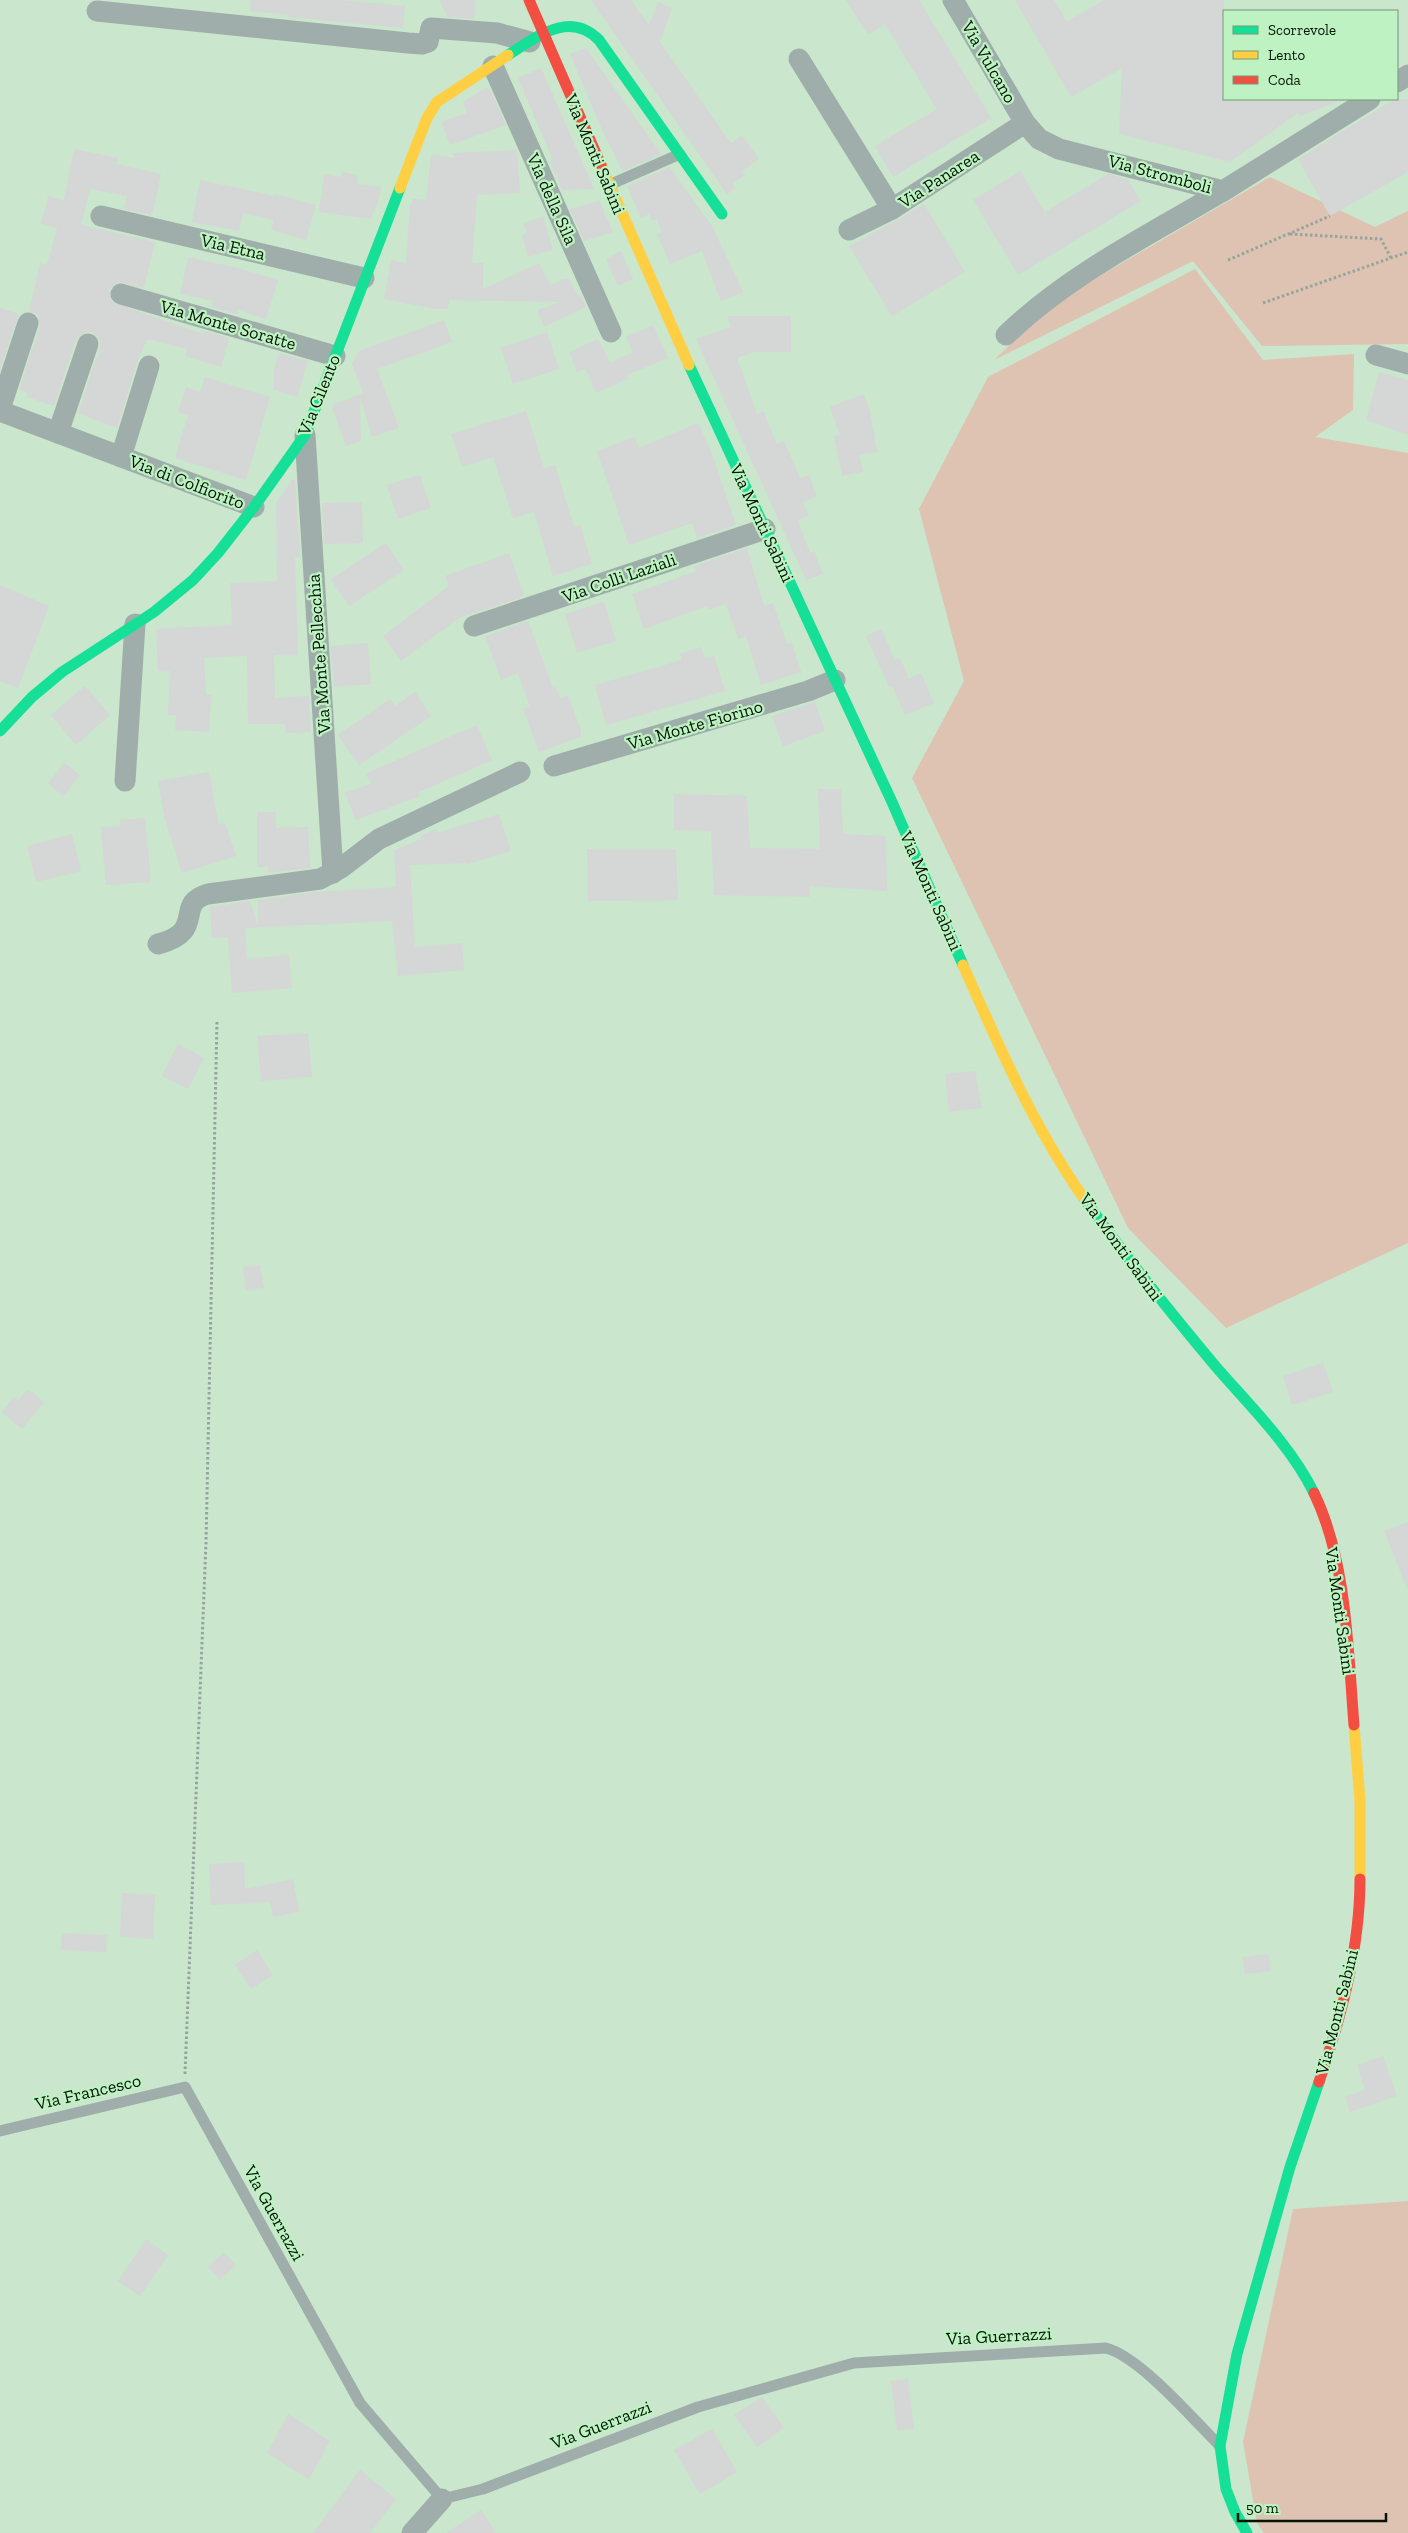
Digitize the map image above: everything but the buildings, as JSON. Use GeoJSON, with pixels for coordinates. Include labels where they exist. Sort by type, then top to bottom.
{"type":"FeatureCollection","features":[{"type":"Feature","properties":{"kind":"street","name":"Via Monti Sabini"},"geometry":{"type":"LineString","coordinates":[[529,0],[536,37],[609,185],[674,334],[892,802],[998,1044],[1034,1115],[1072,1180],[1119,1248],[1177,1322],[1263,1420],[1296,1462],[1322,1510],[1336,1563],[1347,1635],[1360,1801],[1362,1860],[1358,1920],[1347,1986],[1330,2050],[1290,2167],[1237,2354],[1220,2446],[1226,2489],[1235,2512],[1247,2533]]}},
{"type":"Feature","properties":{"kind":"street","name":"Via Vulcano"},"geometry":{"type":"LineString","coordinates":[[953,0],[1025,123]]}},
{"type":"Feature","properties":{"kind":"street"},"geometry":{"type":"LineString","coordinates":[[96,12],[422,44],[430,38],[431,28],[536,37]]}},
{"type":"Feature","properties":{"kind":"street","name":"Via Cilento"},"geometry":{"type":"LineString","coordinates":[[0,731],[32,697],[62,672],[170,601],[218,553],[254,507],[305,434],[364,278],[431,110],[451,91],[536,37],[573,26],[589,30],[599,40],[722,214]]}},
{"type":"Feature","properties":{"kind":"street"},"geometry":{"type":"LineString","coordinates":[[799,59],[892,209]]}},
{"type":"Feature","properties":{"kind":"street","name":"Via della Sila"},"geometry":{"type":"LineString","coordinates":[[492,66],[611,332]]}},
{"type":"Feature","properties":{"kind":"street","name":"Via Stromboli"},"geometry":{"type":"LineString","coordinates":[[1025,123],[1039,140],[1060,149],[1223,191],[1368,100]]}},
{"type":"Feature","properties":{"kind":"street","name":"Via Panarea"},"geometry":{"type":"LineString","coordinates":[[849,230],[892,209],[1025,123]]}},
{"type":"Feature","properties":{"kind":"street"},"geometry":{"type":"LineString","coordinates":[[1006,336],[1034,309],[1067,284],[1223,191]]}},
{"type":"Feature","properties":{"kind":"street","name":"Via Etna"},"geometry":{"type":"LineString","coordinates":[[101,216],[364,278]]}},
{"type":"Feature","properties":{"kind":"street","name":"Via Monte Soratte"},"geometry":{"type":"LineString","coordinates":[[121,294],[335,356]]}},
{"type":"Feature","properties":{"kind":"street","name":"Via di Colfiorito"},"geometry":{"type":"LineString","coordinates":[[28,323],[0,410],[254,507]]}},
{"type":"Feature","properties":{"kind":"street"},"geometry":{"type":"LineString","coordinates":[[58,433],[88,344]]}},
{"type":"Feature","properties":{"kind":"street"},"geometry":{"type":"LineString","coordinates":[[1376,355],[1408,364]]}},
{"type":"Feature","properties":{"kind":"street","name":"Via di Colfiorito"},"geometry":{"type":"LineString","coordinates":[[121,457],[149,366]]}},
{"type":"Feature","properties":{"kind":"street","name":"Via Monte Pellecchia"},"geometry":{"type":"LineString","coordinates":[[305,434],[333,873]]}},
{"type":"Feature","properties":{"kind":"street","name":"Via Colli Laziali"},"geometry":{"type":"LineString","coordinates":[[474,626],[765,529]]}},
{"type":"Feature","properties":{"kind":"street"},"geometry":{"type":"LineString","coordinates":[[125,781],[134,624]]}},
{"type":"Feature","properties":{"kind":"street","name":"Via Monte Fiorino"},"geometry":{"type":"LineString","coordinates":[[554,766],[808,691],[835,680]]}},
{"type":"Feature","properties":{"kind":"street"},"geometry":{"type":"LineString","coordinates":[[158,944],[183,934],[187,926],[191,904],[202,895],[307,883],[333,873],[379,839],[520,772]]}},
{"type":"Feature","properties":{"kind":"street"},"geometry":{"type":"LineString","coordinates":[[412,2533],[442,2499]]}},
{"type":"Feature","properties":{"kind":"lane"},"geometry":{"type":"LineString","coordinates":[[609,185],[680,154]]}},
{"type":"Feature","properties":{"kind":"lane","name":"Via Guerrazzi"},"geometry":{"type":"LineString","coordinates":[[184,2087],[360,2403],[442,2499],[483,2489],[698,2407],[854,2363],[1106,2348],[1119,2352],[1138,2365],[1220,2446]]}},
{"type":"Feature","properties":{"kind":"lane","name":"Via Francesco"},"geometry":{"type":"LineString","coordinates":[[0,2132],[184,2087]]}},
{"type":"Feature","properties":{"kind":"path"},"geometry":{"type":"LineString","coordinates":[[1228,260],[1330,216]]}},
{"type":"Feature","properties":{"kind":"path"},"geometry":{"type":"LineString","coordinates":[[1290,234],[1381,239],[1392,258]]}},
{"type":"Feature","properties":{"kind":"path"},"geometry":{"type":"LineString","coordinates":[[1263,303],[1408,252]]}},
{"type":"Feature","properties":{"kind":"path"},"geometry":{"type":"LineString","coordinates":[[184,2087],[206,1542],[216,1020]]}},
{"type":"Feature","properties":{"kind":"shaded area"},"geometry":{"type":"Polygon","coordinates":[[[1270,177],[1375,227],[1408,211],[1408,344],[1262,346],[1193,261],[994,360],[1055,302],[1270,177]]]}},
{"type":"Feature","properties":{"kind":"shaded area"},"geometry":{"type":"Polygon","coordinates":[[[1195,269],[1263,360],[1354,354],[1353,410],[1315,437],[1408,453],[1408,1243],[1226,1328],[1128,1228],[912,778],[964,681],[919,509],[988,377],[1195,269]]]}},
{"type":"Feature","properties":{"kind":"shaded area"},"geometry":{"type":"Polygon","coordinates":[[[1408,2201],[1408,2533],[1264,2533],[1257,2523],[1243,2442],[1293,2209],[1408,2201]]]}},
{"type":"Feature","properties":{"kind":"traffic: fast"},"geometry":{"type":"LineString","coordinates":[[508,55],[542,34],[553,30],[576,27],[588,31],[599,40],[722,214]]}},
{"type":"Feature","properties":{"kind":"traffic: fast"},"geometry":{"type":"LineString","coordinates":[[0,731],[32,697],[62,672],[154,612],[193,580],[218,553],[254,507],[305,435],[400,188]]}},
{"type":"Feature","properties":{"kind":"traffic: fast"},"geometry":{"type":"LineString","coordinates":[[689,365],[892,802],[963,965]]}},
{"type":"Feature","properties":{"kind":"traffic: fast"},"geometry":{"type":"LineString","coordinates":[[1083,1197],[1165,1305],[1282,1443],[1305,1476],[1314,1493]]}},
{"type":"Feature","properties":{"kind":"traffic: fast"},"geometry":{"type":"LineString","coordinates":[[1247,2533],[1235,2512],[1226,2489],[1220,2446],[1237,2354],[1290,2167],[1319,2082]]}},
{"type":"Feature","properties":{"kind":"traffic: slow"},"geometry":{"type":"LineString","coordinates":[[400,188],[427,118],[437,102],[508,55]]}},
{"type":"Feature","properties":{"kind":"traffic: slow"},"geometry":{"type":"LineString","coordinates":[[601,165],[689,365]]}},
{"type":"Feature","properties":{"kind":"traffic: slow"},"geometry":{"type":"LineString","coordinates":[[963,965],[1017,1084],[1048,1142],[1083,1197]]}},
{"type":"Feature","properties":{"kind":"traffic: slow"},"geometry":{"type":"LineString","coordinates":[[1354,1725],[1360,1801],[1360,1879]]}},
{"type":"Feature","properties":{"kind":"traffic: jam"},"geometry":{"type":"LineString","coordinates":[[529,0],[601,165]]}},
{"type":"Feature","properties":{"kind":"traffic: jam"},"geometry":{"type":"LineString","coordinates":[[1314,1493],[1325,1519],[1340,1577],[1354,1725]]}},
{"type":"Feature","properties":{"kind":"traffic: jam"},"geometry":{"type":"LineString","coordinates":[[1319,2082],[1335,2033],[1348,1982],[1357,1931],[1360,1879]]}}]}
